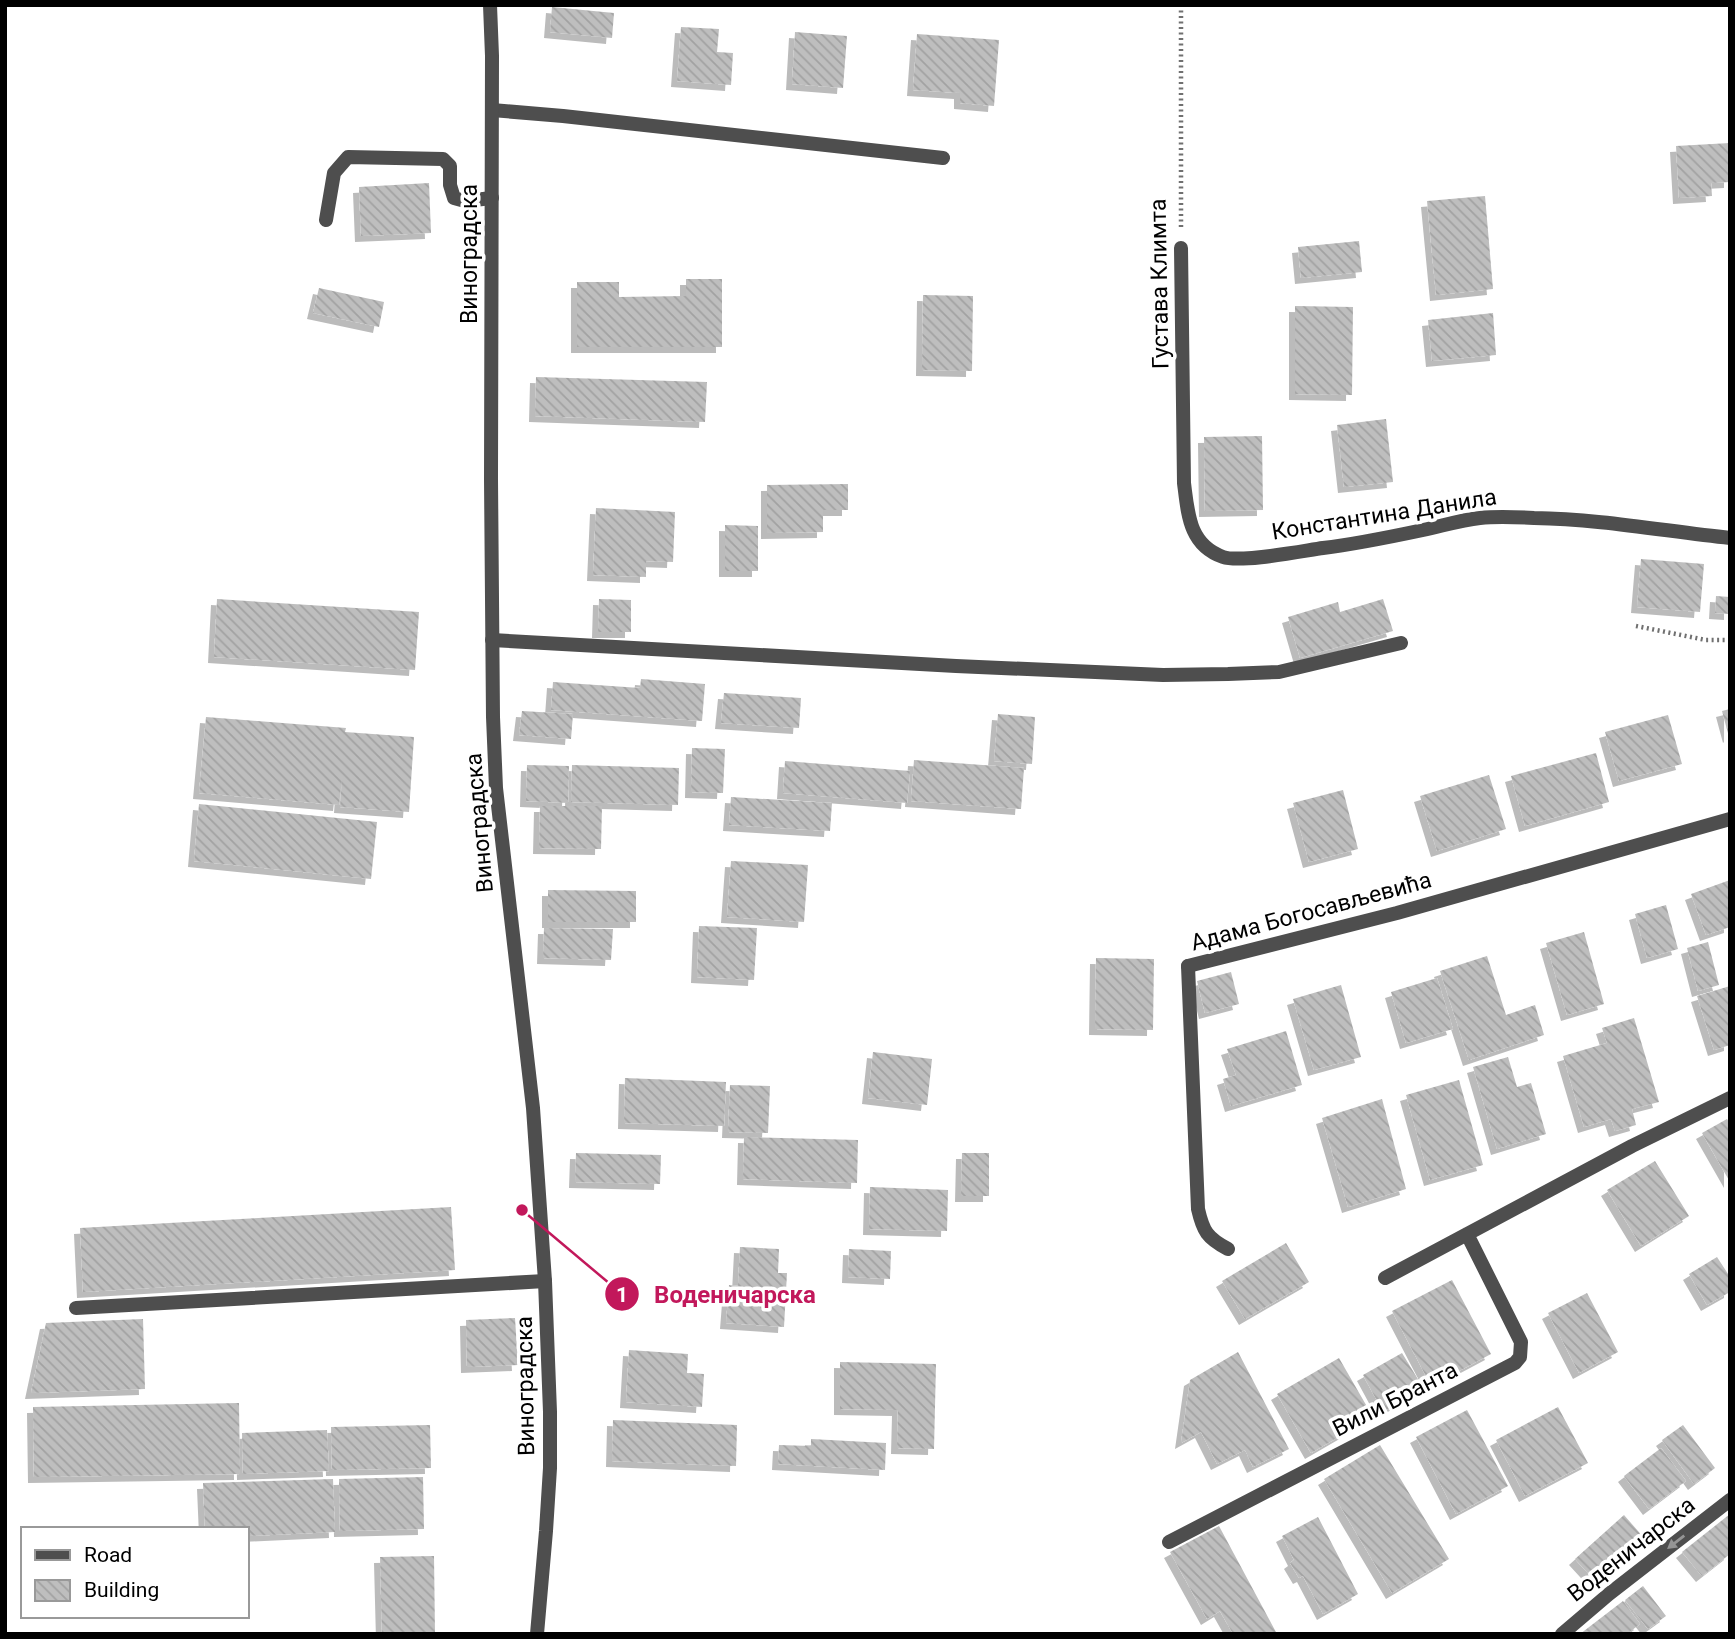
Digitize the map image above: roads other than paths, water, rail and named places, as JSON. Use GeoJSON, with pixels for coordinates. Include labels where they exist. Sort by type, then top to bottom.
{"type":"FeatureCollection","features":[{"type":"Feature","properties":{"kind":"street","name":"Виноградска"},"geometry":{"type":"LineString","coordinates":[[490,5],[492,640],[496,788],[533,1108],[545,1281],[550,1412],[550,1468],[537,1634]]}},
{"type":"Feature","properties":{"kind":"street"},"geometry":{"type":"LineString","coordinates":[[492,110],[943,158]]}},
{"type":"Feature","properties":{"kind":"street"},"geometry":{"type":"LineString","coordinates":[[326,220],[334,173],[348,157],[443,159],[450,166],[450,186],[454,198],[465,201],[492,198]]}},
{"type":"Feature","properties":{"kind":"street","name":"Густава Климта"},"geometry":{"type":"LineString","coordinates":[[1181,248],[1184,482],[1187,510],[1196,537],[1204,547],[1214,553]]}},
{"type":"Feature","properties":{"kind":"street","name":"Константина Данила"},"geometry":{"type":"LineString","coordinates":[[1214,553],[1227,559],[1248,558],[1362,543],[1479,518],[1499,517],[1577,520],[1730,538]]}},
{"type":"Feature","properties":{"kind":"street"},"geometry":{"type":"LineString","coordinates":[[492,640],[1163,675],[1279,672],[1401,643]]}},
{"type":"Feature","properties":{"kind":"street","name":"Адама Богосављевића"},"geometry":{"type":"LineString","coordinates":[[1228,1249],[1213,1241],[1202,1228],[1198,1209],[1188,966],[1397,913],[1730,819]]}},
{"type":"Feature","properties":{"kind":"street"},"geometry":{"type":"LineString","coordinates":[[1385,1278],[1632,1146],[1730,1098]]}},
{"type":"Feature","properties":{"kind":"street","name":"Вили Бранта"},"geometry":{"type":"LineString","coordinates":[[1169,1542],[1515,1363],[1520,1357],[1521,1342],[1467,1234]]}},
{"type":"Feature","properties":{"kind":"street"},"geometry":{"type":"LineString","coordinates":[[76,1308],[545,1281]]}},
{"type":"Feature","properties":{"kind":"street","name":"Воденичарска"},"geometry":{"type":"LineString","coordinates":[[1562,1634],[1730,1500]]}},
{"type":"Feature","properties":{"kind":"place","name":"Воденичарска"},"geometry":{"type":"Point","coordinates":[522,1210]}}]}
